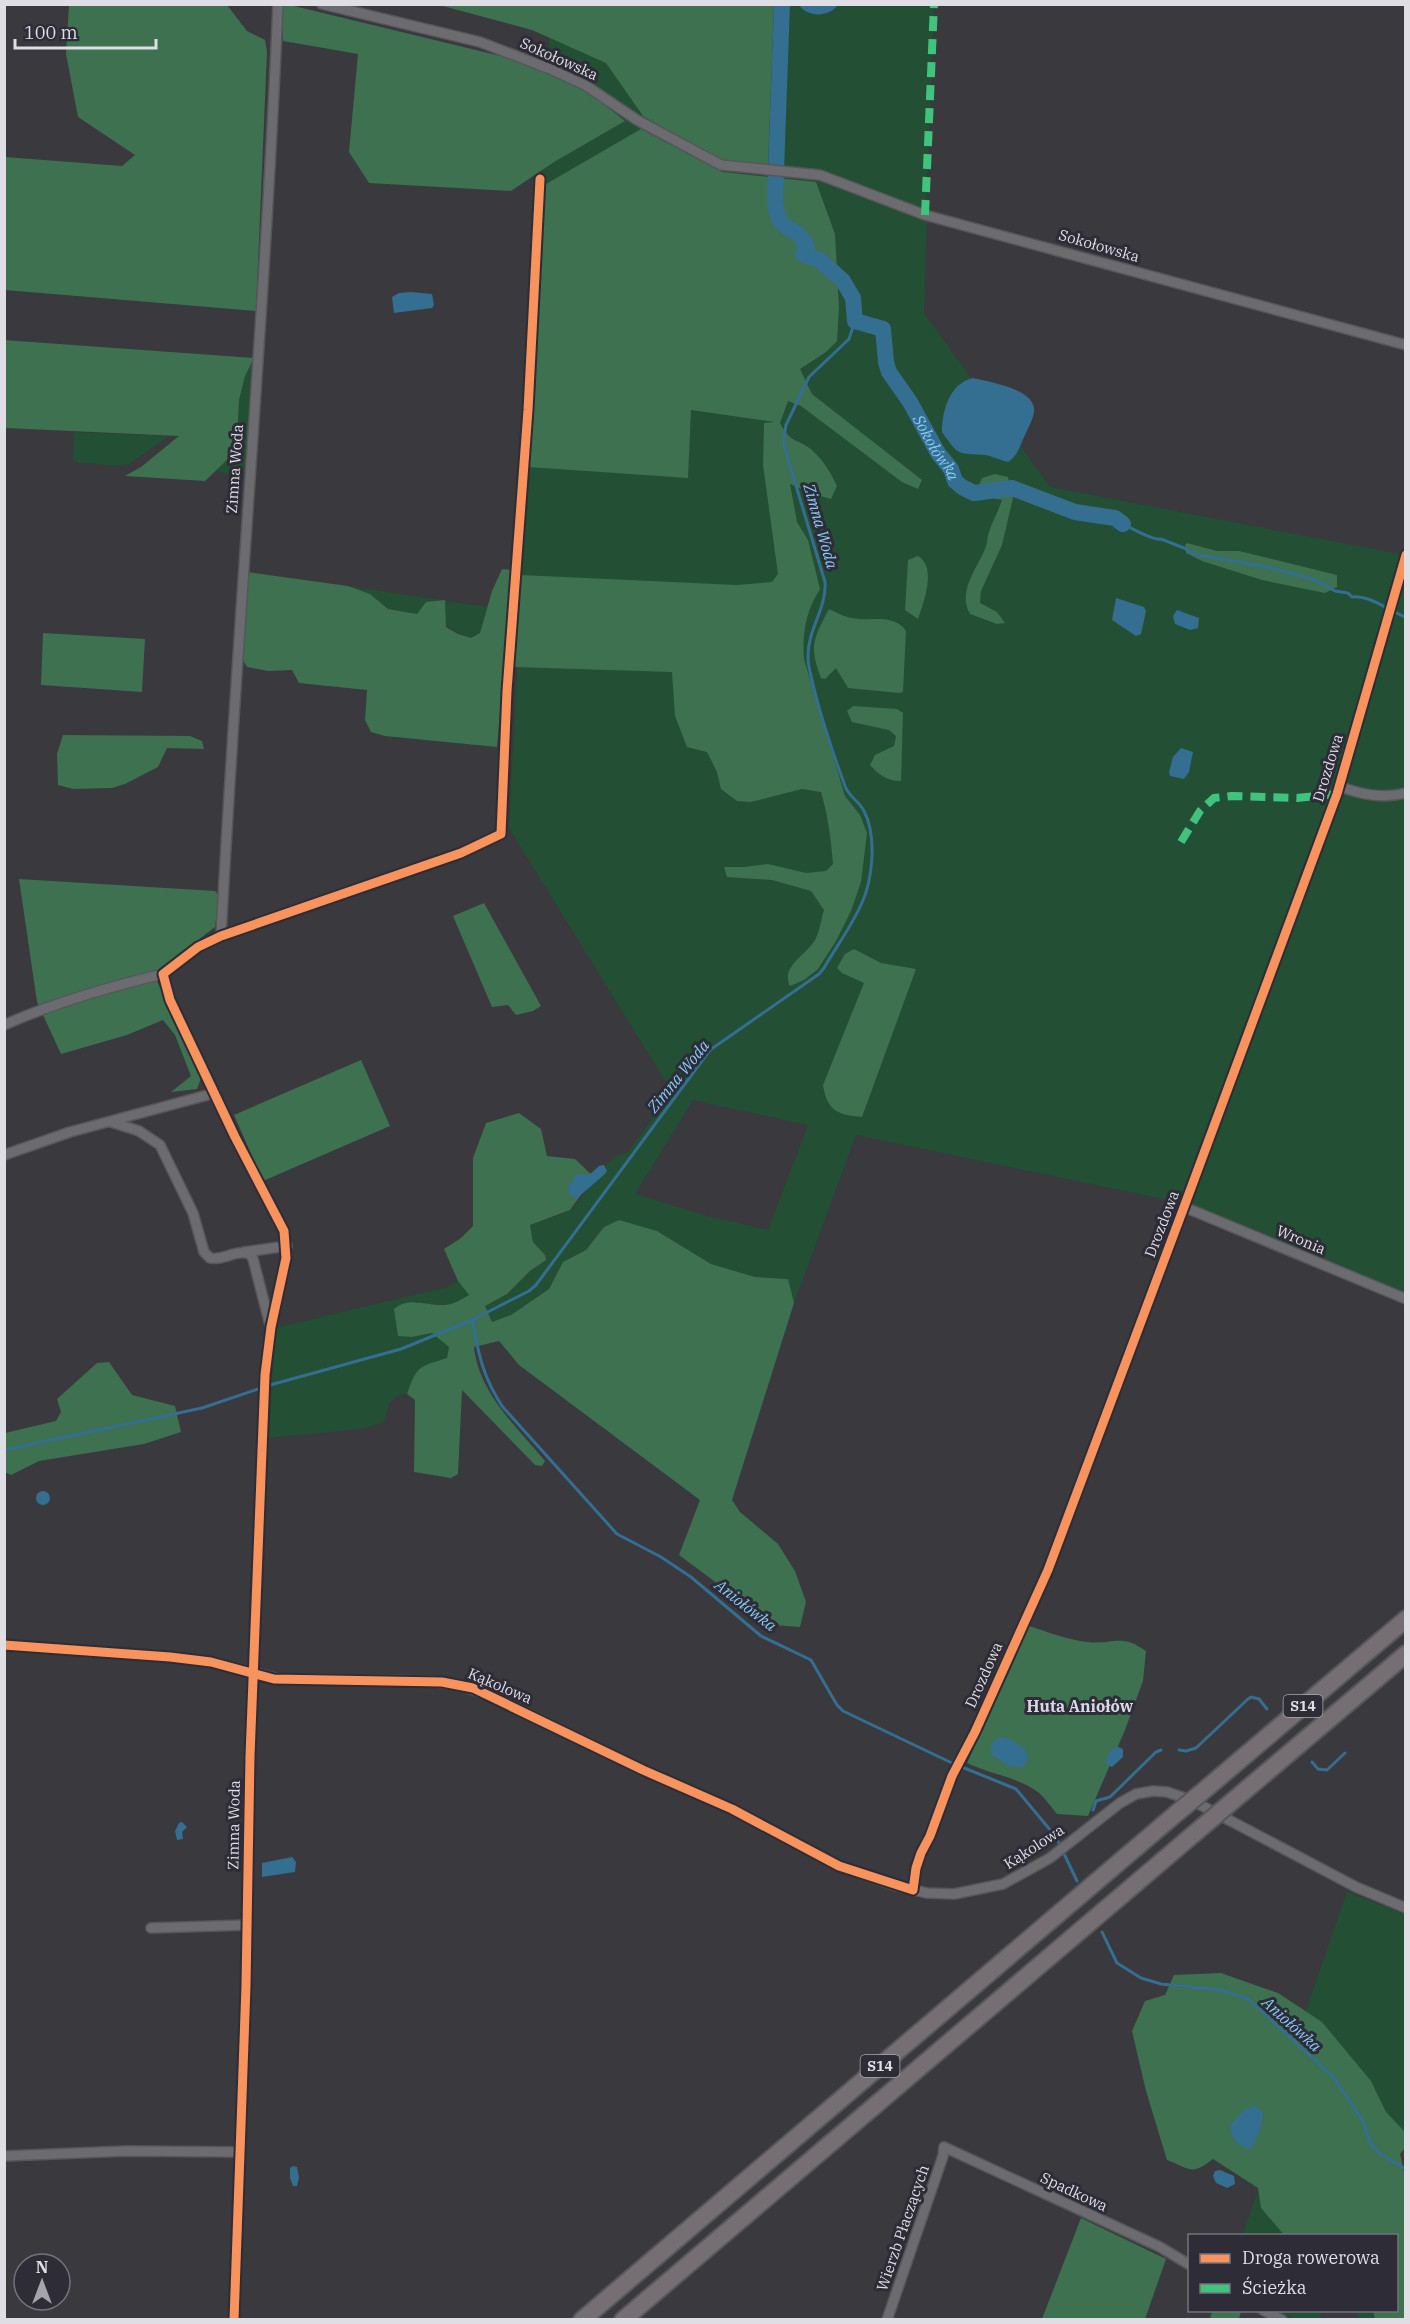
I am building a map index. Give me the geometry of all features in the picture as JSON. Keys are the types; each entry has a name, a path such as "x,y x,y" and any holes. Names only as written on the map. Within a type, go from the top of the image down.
{"highway":[{"name":"S14","path":"582,2319 1406,1619"},
{"name":"S14","path":"623,2319 1406,1654"}],"street":[{"name":"Zimna Woda","path":"221,936 233,717 272,169 278,4"},
{"name":"Sokołowska","path":"322,4 446,33 501,50 585,85 637,120 721,165 820,175 925,215 1406,345"},
{"path":"4,1025 32,1012 97,990 163,974 198,947 221,936 461,853 501,834 507,691 528,410 540,179"},
{"name":"Drozdowa","path":"913,1890 921,1853 958,1766 1048,1570 1184,1207 1339,786 1406,555"},
{"path":"1339,786 1357,793 1378,796 1406,793"},
{"path":"111,1122 139,1131 160,1145 193,1213 204,1252 210,1258 224,1258 236,1253 287,1246 278,1216 235,1137 170,1000 163,974"},
{"path":"4,1155 70,1132 215,1093"},
{"name":"Wronia","path":"1184,1207 1406,1299"},
{"name":"Zimna Woda","path":"234,2319 247,1925 250,1756 265,1375 270,1330 283,1276 287,1246"},
{"path":"244,1252 252,1259 270,1330"},
{"name":"Kąkolowa","path":"4,1645 180,1658 225,1665 279,1679 441,1682 472,1688 643,1770 732,1809 839,1866 913,1890 954,1894 1003,1884 1050,1858 1120,1803 1136,1794 1153,1791 1167,1792 1191,1800 1356,1887 1406,1908"},
{"path":"151,1928 247,1925"},
{"name":"Spadkowa","path":"944,2147 1160,2247 1188,2264"},
{"name":"Wierzb Płaczących","path":"887,2319 943,2156 944,2147"},
{"path":"4,2156 127,2151 240,2152"},
{"path":"1267,2312 1282,2319"}],"green space":[{"path":"69,5 227,5 247,31 265,40 267,52 256,311 5,290 5,157 122,166 135,155 78,117 66,54"},
{"path":"283,5 513,59 583,88 625,121 554,162 511,191 369,183 349,152 358,54 283,41"},
{"path":"439,5 774,5 768,165 722,162 643,116 606,63 532,30"},
{"path":"551,5 934,5 924,313 1050,487 1405,555 1405,1294 1192,1205 856,1135 794,1303 788,1279 755,1277 711,1264 657,1231 604,1227 586,1250 563,1262 549,1289 511,1315 492,1322 485,1306 507,1294 530,1271 546,1260 545,1255 533,1242 530,1225 560,1215 576,1204 610,1161 628,1152 672,1092 509,828","holes":["693,1100 808,1125 768,1230 704,1215 635,1194"]},
{"path":"641,129 722,172 816,182 835,234 839,307 837,341 826,352 800,369 812,394 922,480 918,489 902,482 801,406 788,401 780,423 784,430 816,454 837,486 831,499 790,484 797,522 808,540 820,589 811,606 806,623 804,659 845,796 860,815 867,833 861,882 851,911 836,941 818,969 804,980 790,986 789,972 796,960 816,938 824,910 811,891 772,880 727,877 724,867 768,864 806,873 826,871 833,864 826,810 821,792 802,789 751,802 737,801 721,789 717,772 707,752 687,747 675,716 672,672 514,667 521,575 737,585 772,582 778,574 763,465 764,423 775,422 691,410 688,478 528,467 546,184"},
{"path":"4,340 254,358 245,376 239,400 237,442 229,458 205,481 125,476 141,467 179,436 5,428"},
{"path":"254,358 245,470 240,476 216,471 229,458 238,430 239,400 245,376"},
{"path":"74,432 169,436 129,464 116,466 73,462"},
{"path":"995,474 1008,477 1013,498 1002,545 981,591 980,603 997,612 1005,623 997,624 970,614 966,597 970,580 986,547 989,531 1002,500 986,497 978,487 982,478"},
{"path":"1187,543 1217,551 1239,551 1337,575 1337,587 1325,593 1262,580 1202,561 1186,553"},
{"path":"918,556 924,561 928,576 926,594 918,619 905,610 908,560"},
{"path":"502,569 512,570 497,747 385,736 371,732 365,720 367,690 299,683 292,670 268,671 247,667 242,658 247,572 348,586 370,594 388,609 417,614 426,602 445,600 446,627 471,638 480,633 492,591"},
{"path":"348,586 487,607 480,633 471,638 451,628 426,602 417,614 388,609 370,594"},
{"path":"829,609 843,616 889,620 901,625 906,631 903,692 848,688 836,668 825,679 821,678 815,658 814,643"},
{"path":"43,633 145,639 142,692 41,685"},
{"path":"853,706 897,709 903,713 901,781 884,777 870,765 875,755 894,746 896,736 889,730 852,722 847,711"},
{"path":"63,735 190,736 202,741 204,749 167,748 158,767 125,784 112,788 73,789 58,785 57,754"},
{"path":"19,879 215,891 219,896 215,927 164,966 157,981 201,1078 197,1089 171,1092 191,1076 175,1035 163,1020 127,1035 61,1054 37,1002"},
{"path":"484,903 541,1006 533,1011 516,1015 508,1005 492,1007 453,916"},
{"path":"854,949 881,963 916,969 862,1117 846,1115 835,1110 827,1101 823,1085 864,983 842,973 837,968 845,954"},
{"path":"361,1060 390,1126 263,1181 234,1115"},
{"path":"519,1113 541,1129 547,1156 575,1159 594,1177 570,1210 530,1225 533,1242 545,1255 546,1260 530,1271 507,1294 485,1306 492,1322 511,1315 549,1289 563,1262 586,1250 604,1227 619,1220 657,1231 711,1264 755,1277 788,1279 794,1303 732,1500 740,1512 778,1544 795,1571 806,1602 800,1627 773,1625 679,1555 700,1500 519,1365 499,1341 474,1347 477,1364 500,1408 545,1461 542,1466 535,1465 462,1390 458,1474 451,1478 414,1472 415,1400 407,1394 420,1368 447,1358 449,1347 432,1333 412,1337 398,1336 394,1309 414,1302 436,1305 451,1304 469,1295 458,1281 444,1249 461,1238 473,1226 473,1158 486,1123"},
{"path":"458,1281 469,1295 452,1304 432,1305 416,1301 394,1309 396,1318 412,1337 432,1333 449,1347 447,1358 420,1368 407,1394 397,1396 389,1403 384,1422 362,1429 269,1438 275,1328 448,1287"},
{"path":"109,1362 132,1395 175,1406 181,1432 144,1444 39,1461 11,1475 5,1472 5,1433 56,1421 61,1412 57,1399 97,1363"},
{"path":"1029,1626 1081,1641 1130,1642 1146,1651 1143,1681 1125,1730 1088,1816 1057,1814 1041,1794 1030,1787 967,1763"},
{"path":"1347,1892 1405,1914 1405,2132 1386,2112 1371,2081 1305,2013"},
{"path":"1221,1973 1278,1993 1322,2022 1371,2081 1386,2112 1405,2132 1405,2148 1400,2154 1406,2181 1405,2319 1375,2319 1373,2312 1398,2312 1398,2234 1283,2234 1261,2208 1258,2188 1213,2159 1195,2169 1186,2168 1167,2160 1146,2091 1132,2031 1145,2001 1165,1995 1174,1975"},
{"path":"1259,2188 1261,2208 1283,2234 1243,2234"},
{"path":"1081,2218 1166,2259 1145,2319 1042,2319"},
{"path":"1212,2312 1241,2312 1239,2319 1210,2319"},
{"path":"1277,2312 1322,2312 1317,2320 1295,2319"},
{"path":"1356,2312 1373,2312 1375,2319 1360,2319"}],"water":[{"path":"799,5 838,5 824,14 813,14"},
{"path":"399,293 432,294 434,305 432,308 394,313 392,297"},
{"path":"973,378 1018,391 1031,401 1034,408 1031,422 1016,453 1008,462 988,456 959,452 942,432 946,407 953,391 958,385"},
{"path":"1116,598 1144,607 1146,611 1141,634 1136,636 1112,620"},
{"path":"1177,610 1199,618 1198,628 1190,630 1175,624 1173,616"},
{"path":"1181,748 1193,752 1189,772 1184,779 1170,776 1169,772 1173,757"},
{"path":"604,1165 607,1171 605,1174 576,1199 568,1192 569,1185 577,1174 589,1175 599,1166"},
{"path":"40,1491 46,1491 50,1498 46,1505 40,1505 36,1501 36,1495"},
{"path":"1002,1737 1012,1740 1026,1750 1028,1759 1023,1767 1008,1766 992,1755 992,1743"},
{"path":"1116,1746 1123,1749 1123,1757 1112,1767 1107,1765 1107,1759"},
{"path":"182,1822 187,1827 182,1832 183,1839 177,1840 175,1831"},
{"path":"292,1857 296,1862 295,1872 262,1877 262,1863"},
{"path":"1256,2106 1263,2112 1263,2116 1251,2149 1235,2141 1231,2134 1231,2124 1244,2110"},
{"path":"297,2167 299,2178 297,2186 293,2186 290,2178 290,2168"},
{"path":"1220,2170 1234,2176 1235,2184 1227,2188 1216,2183 1213,2176 1215,2171"}],"waterway":[{"name":"Sokołówka","path":"782,4 775,199 779,219 802,239 807,247 803,254 821,261 843,281 853,298 855,321 883,329 889,372 910,402 938,453 951,469 955,481 974,493 1012,488 1075,512 1115,518 1123,524"},
{"name":"Zimna Woda","path":"4,1450 202,1408 270,1385 401,1349 472,1320 529,1291 536,1285 710,1050 819,974 824,968 853,921 865,895 871,871 872,845 864,811 847,790 840,772 820,711 809,667 809,644 825,593 825,582 785,449 784,438 786,425 809,377 849,339 855,321"},
{"name":"Sokołówka","path":"1123,524 1194,554 1267,567 1315,580 1335,591 1348,593 1352,597 1365,598 1406,617"},
{"name":"Aniołówka","path":"472,1320 479,1354 495,1395 502,1406 617,1534 661,1557 691,1577 761,1636 811,1660 837,1705 843,1711 952,1763 1016,1789 1056,1837 1077,1881"},
{"path":"1179,1750 1186,1751 1196,1748 1251,1697 1259,1699 1267,1709"},
{"path":"1093,1810 1096,1801 1110,1797 1156,1752 1161,1750"},
{"path":"1312,1762 1318,1769 1327,1770 1345,1753"},
{"name":"Aniołówka","path":"1102,1932 1117,1963 1141,1978 1161,1984 1221,1990 1248,1999 1333,2077 1363,2121 1370,2143 1379,2153 1406,2169"}],"marked path":[{"path":"925,215 934,4"},
{"path":"1181,842 1200,811 1214,798 1232,796 1297,798 1337,794"}],"cycle path":[{"path":"234,2320 246,1986 250,1756 265,1375 271,1327 286,1258 284,1231 235,1137 170,1000 163,974 198,947 221,936 461,853 501,834 507,691 528,410 540,179"},
{"path":"4,1645 211,1662 274,1679 442,1682 473,1688 643,1770 732,1809 839,1866 913,1890 921,1853 930,1836 952,1776 975,1732 1048,1570 1337,794 1406,555"}],"district":[{"name":"Huta Aniołów","path":"1080,1706"}]}
